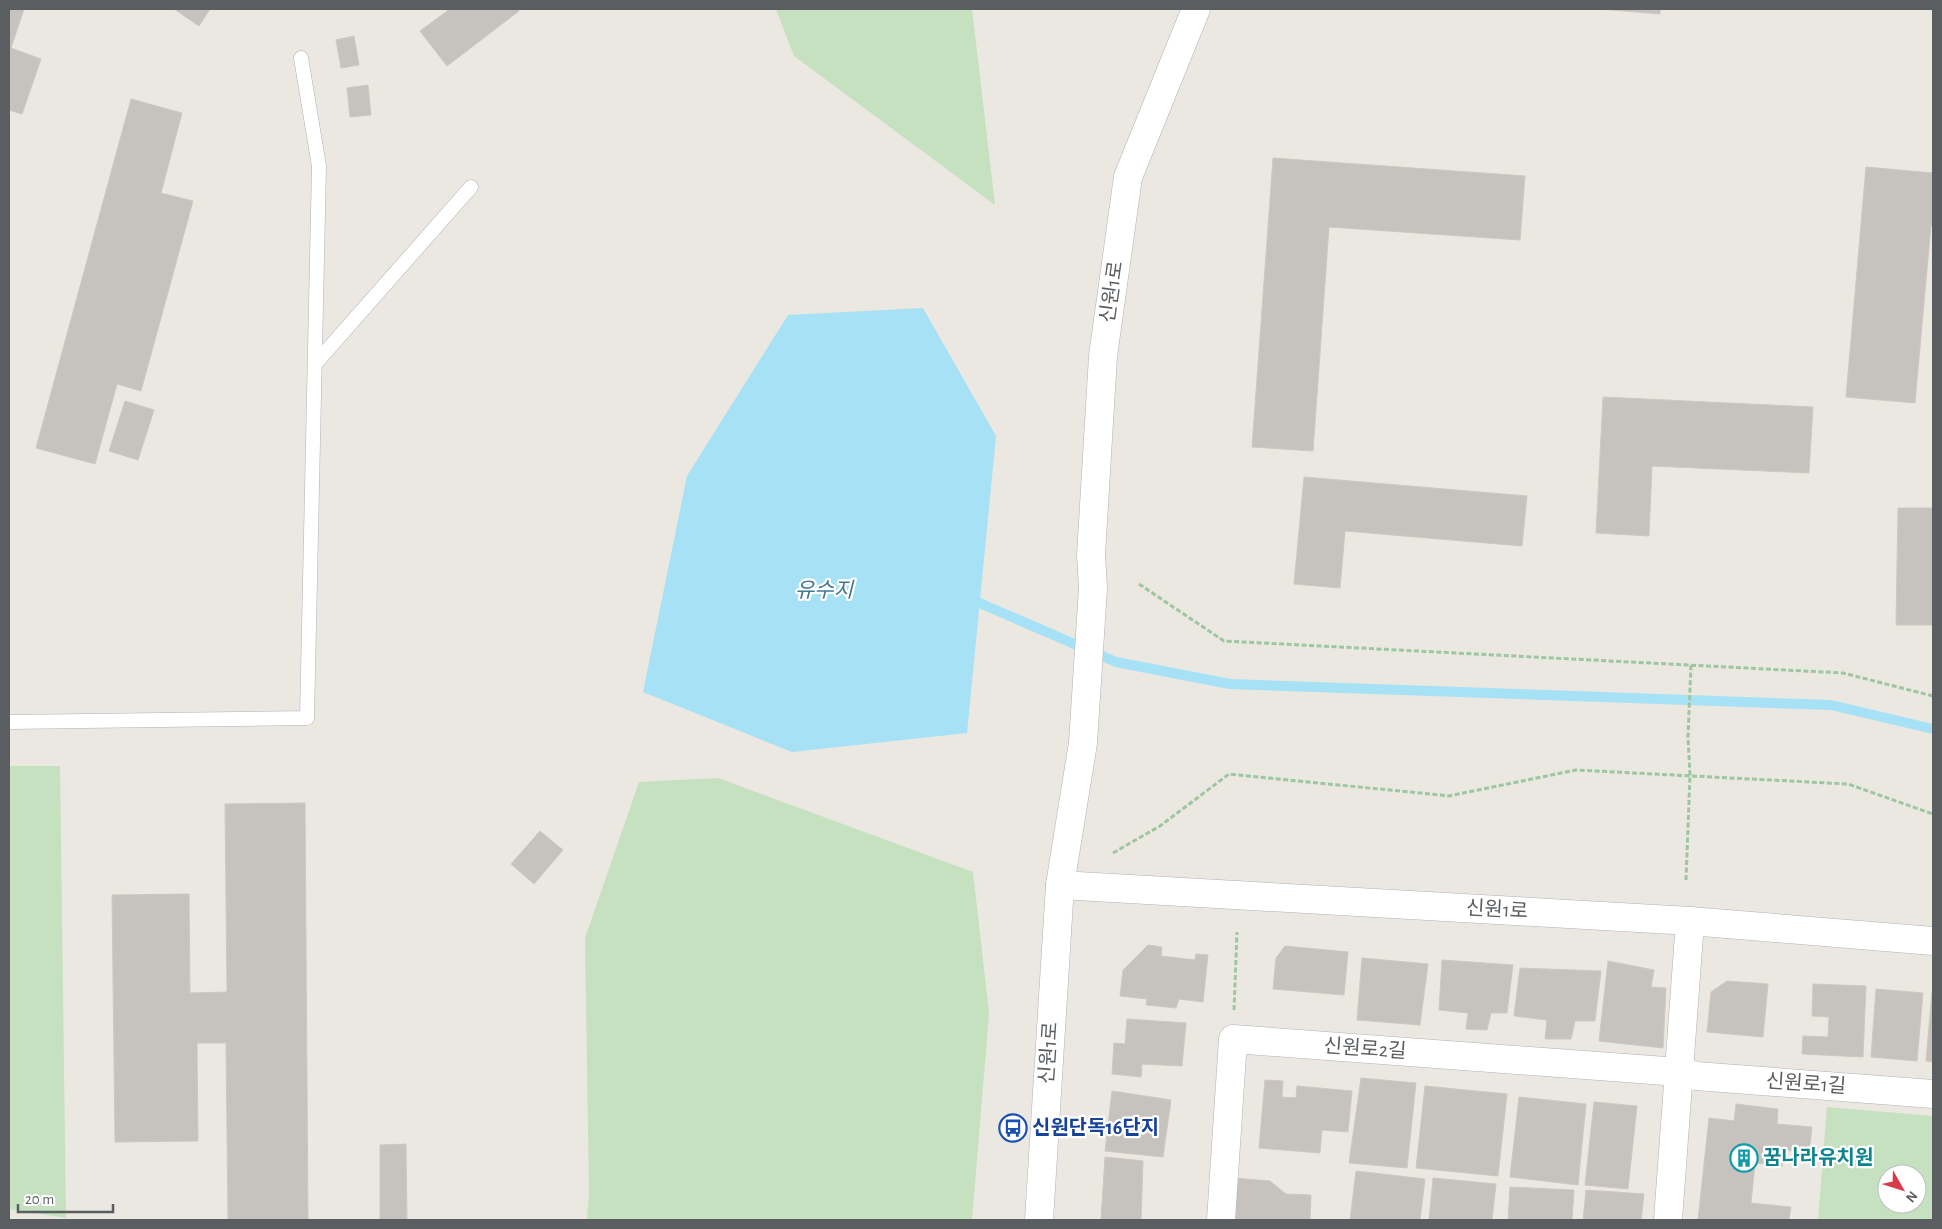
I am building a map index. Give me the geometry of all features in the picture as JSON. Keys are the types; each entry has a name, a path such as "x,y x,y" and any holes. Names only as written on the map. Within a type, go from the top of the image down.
{"street":[{"name":"신원1로","path":"1039,1220 1060,885 1083,743 1093,588 1091,555 1103,356 1128,177 1196,9"},
{"name":"신원1로","path":"1060,885 1690,921 1933,940"},
{"path":"1668,1220 1690,921"},
{"path":"1221,1220 1233,1039"},
{"name":"신원로2길","path":"1233,1039 1679,1072"},
{"name":"신원로1길","path":"1679,1072 1696,1076 1933,1094"}],"lane":[{"path":"9,722 308,718 319,166 301,58"},
{"path":"315,364 471,187"}],"path":[{"path":"1139,584 1224,641 1843,673 1933,696"},
{"path":"1686,880 1690,775 1688,737 1691,665"},
{"path":"1113,853 1160,826 1229,774 1449,796 1576,770 1690,775 1848,784 1933,814"},
{"path":"1233,1039 1236,932"}],"green space":[{"path":"776,9 972,9 995,205 794,56"},
{"path":"9,766 60,766 66,1218 9,1209"},
{"path":"718,778 973,872 989,1013 972,1220 587,1220 589,1193 585,938 639,782"},
{"path":"1827,1107 1933,1116 1933,1220 1818,1220"}],"water":[{"name":"유수지","path":"923,308 996,436 967,733 792,752 643,692 687,476 788,315"}],"building":[{"path":"9,9 24,9 11,48 41,59 22,114 9,110"},
{"path":"174,9 210,9 199,26"},
{"path":"450,9 517,9 519,11 447,66 420,31"},
{"path":"1600,9 1660,9 1660,14"},
{"path":"354,36 359,65 341,68 336,40"},
{"path":"368,85 371,115 350,117 347,88"},
{"path":"131,99 182,113 161,193 193,201 141,391 117,384 95,464 36,448"},
{"path":"1273,158 1525,176 1520,240 1329,227 1313,451 1252,447"},
{"path":"1866,167 1933,173 1933,226 1931,225 1915,403 1846,397"},
{"path":"1603,397 1813,407 1809,473 1652,466 1649,536 1596,533"},
{"path":"125,401 154,410 138,460 109,451"},
{"path":"1304,477 1527,496 1522,546 1345,531 1340,588 1294,584"},
{"path":"1898,508 1933,508 1933,625 1896,625"},
{"path":"305,803 308,1220 228,1220 226,1043 197,1043 198,1141 115,1142 112,895 189,894 190,993 227,992 225,804"},
{"path":"540,831 563,850 534,884 511,864"},
{"path":"1148,945 1162,947 1161,956 1195,960 1196,954 1208,955 1203,1002 1179,999 1176,1008 1146,1005 1147,999 1120,996 1123,970"},
{"path":"1285,946 1348,952 1344,995 1273,989 1276,958"},
{"path":"1362,958 1428,964 1420,1025 1357,1020"},
{"path":"1442,960 1513,965 1507,1013 1491,1013 1487,1030 1466,1029 1468,1013 1439,1010"},
{"path":"1608,961 1654,970 1651,987 1666,988 1663,1048 1599,1041"},
{"path":"1520,968 1601,971 1595,1021 1575,1021 1571,1039 1545,1039 1547,1020 1514,1016"},
{"path":"1727,981 1768,984 1763,1037 1707,1032 1711,992"},
{"path":"1813,984 1866,986 1863,1057 1802,1054 1803,1036 1828,1037 1829,1017 1812,1016"},
{"path":"1876,989 1923,993 1917,1061 1871,1057"},
{"path":"1933,992 1933,1062 1926,1061"},
{"path":"1127,1019 1186,1023 1182,1066 1142,1064 1141,1077 1112,1074 1114,1043 1125,1044"},
{"path":"1361,1078 1416,1083 1407,1168 1349,1163"},
{"path":"1265,1080 1283,1081 1282,1097 1296,1098 1297,1086 1352,1091 1348,1132 1322,1130 1320,1153 1259,1148"},
{"path":"1425,1086 1507,1094 1498,1176 1416,1168"},
{"path":"1112,1091 1171,1100 1163,1157 1105,1151"},
{"path":"1519,1097 1586,1104 1578,1185 1510,1177"},
{"path":"1594,1102 1637,1106 1628,1189 1585,1185"},
{"name":"꿈나라유치원","path":"1736,1104 1778,1109 1777,1124 1812,1127 1809,1153 1784,1150 1782,1166 1755,1163 1751,1203 1791,1207 1789,1220 1698,1220 1709,1118 1734,1121"},
{"path":"406,1144 407,1220 380,1220 380,1145"},
{"path":"1105,1157 1143,1161 1141,1220 1101,1220"},
{"path":"1356,1171 1425,1179 1420,1220 1350,1220"},
{"path":"1233,1178 1270,1181 1286,1194 1311,1195 1310,1220 1229,1220"},
{"path":"1433,1178 1496,1184 1492,1220 1429,1220"},
{"path":"1510,1187 1574,1190 1572,1220 1508,1220"},
{"path":"1586,1190 1644,1194 1641,1220 1583,1220"}],"waterway":[{"path":"968,598 1116,662 1230,684 1831,705 1933,729"}],"place":[{"name":"신원단독16단지","path":"1013,1128"},
{"name":"꿈나라유치원","path":"1744,1158"}]}
